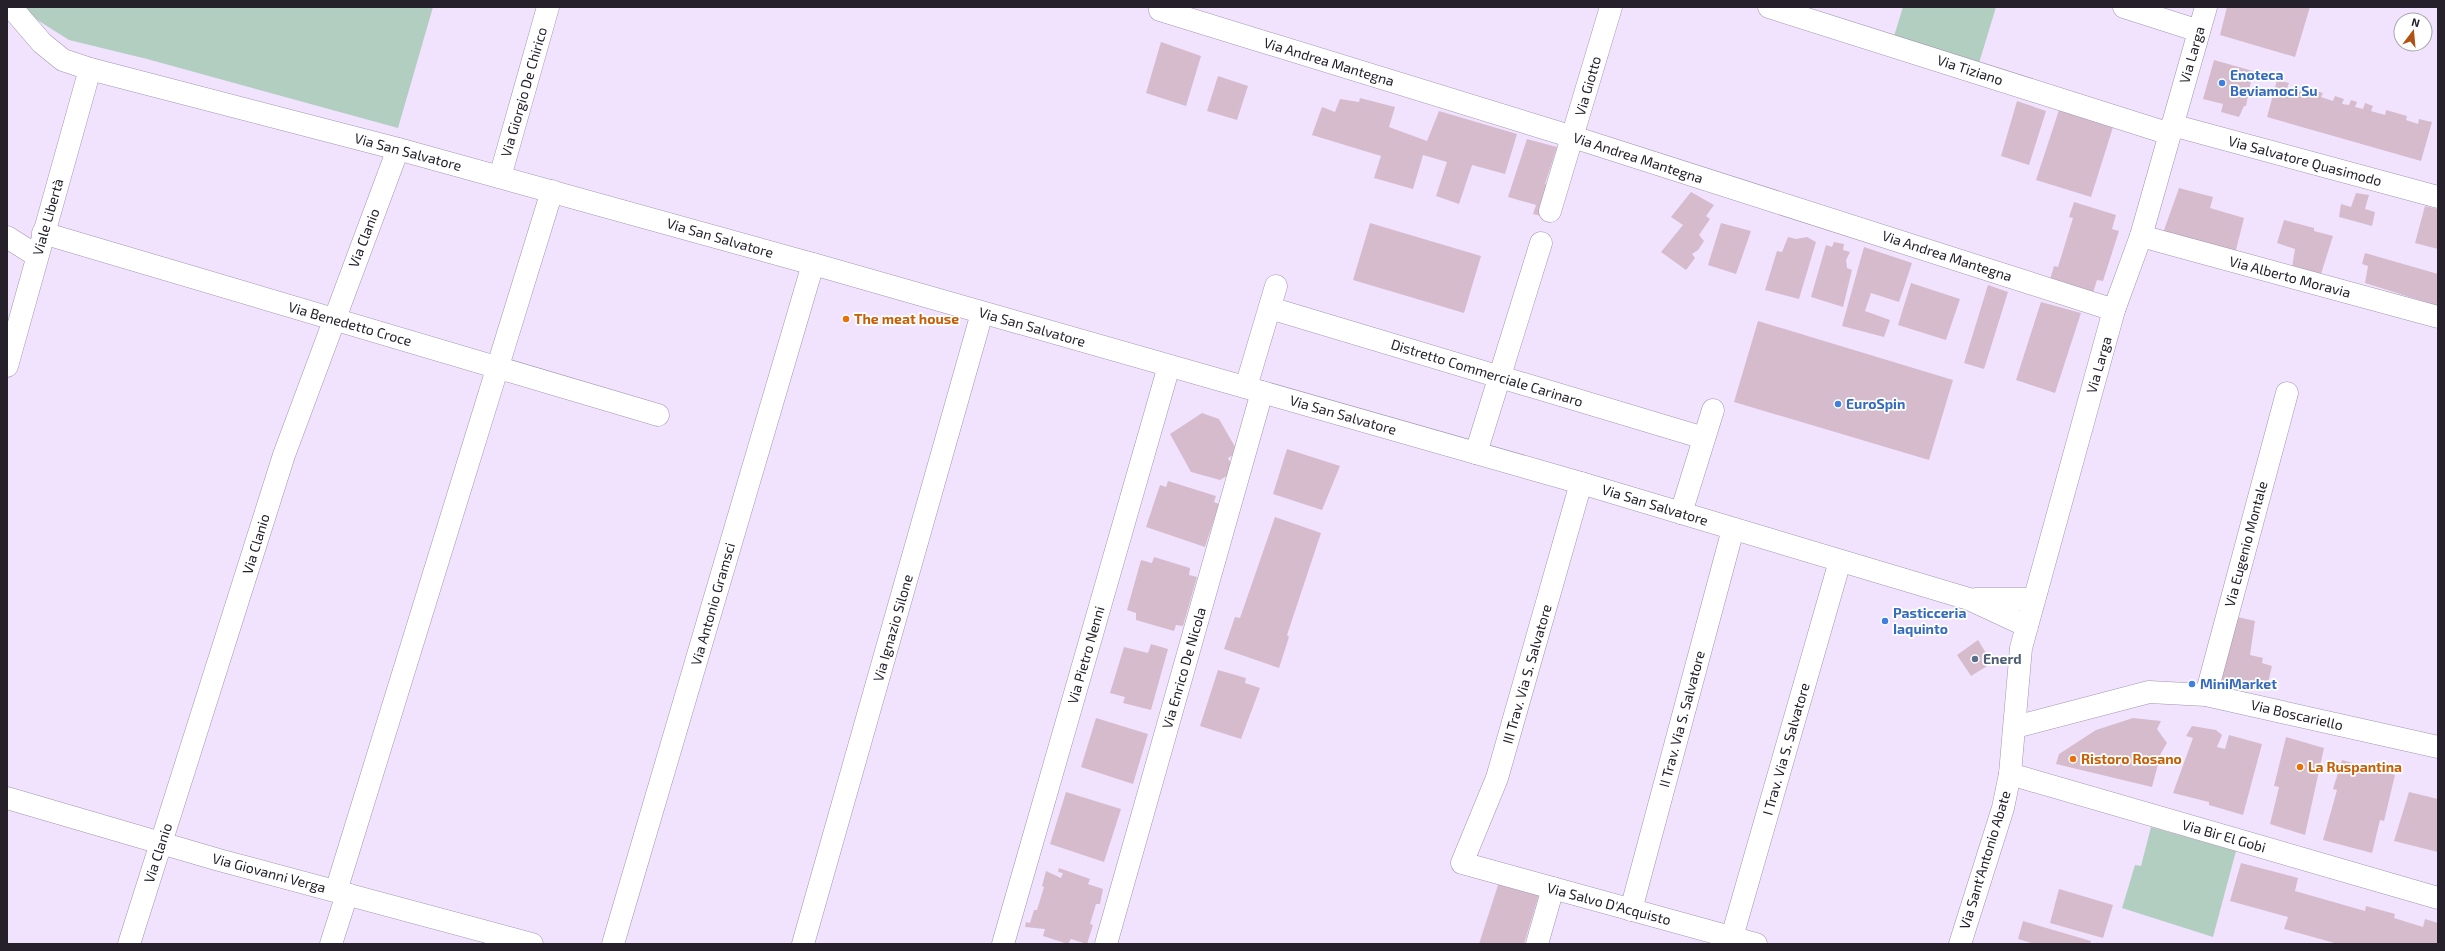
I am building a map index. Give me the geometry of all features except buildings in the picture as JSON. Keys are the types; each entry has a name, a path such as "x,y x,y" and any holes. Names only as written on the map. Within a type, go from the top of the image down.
{"street":[{"name":"Via San Salvatore","path":"10,7 42,43 63,60 90,69 398,149 552,191 1581,482 1969,599 2027,626"},
{"name":"Via Giorgio De Chirico","path":"500,178 548,7"},
{"name":"Via Giotto","path":"1550,211 1611,7"},
{"name":"Via Tiziano","path":"1769,7 2171,130"},
{"path":"2124,7 2199,31"},
{"name":"Via Larga","path":"2015,727 2021,648 2114,310 2141,236 2206,7"},
{"name":"Via Andrea Mantegna","path":"1160,10 1573,137 2114,310"},
{"name":"Viale Libertà","path":"7,366 90,69"},
{"name":"Via Salvatore Quasimodo","path":"2171,130 2438,197"},
{"name":"Via Clanio","path":"129,944 284,454 333,319 398,149"},
{"path":"330,944 342,893 497,368 552,191"},
{"name":"Via Benedetto Croce","path":"43,234 658,415"},
{"name":"Via Alberto Moravia","path":"2141,236 2438,317"},
{"path":"7,237 37,256"},
{"path":"1476,453 1498,376 1540,243"},
{"name":"Via Antonio Gramsci","path":"613,944 813,264"},
{"name":"Via Enrico De Nicola","path":"1106,944 1254,390 1270,308 1276,286"},
{"name":"Distretto Commerciale Carinaro","path":"1270,308 1704,438"},
{"name":"Via Ignazio Silone","path":"803,944 982,313"},
{"name":"Via Pietro Nenni","path":"1003,944 1169,366"},
{"name":"Via Eugenio Montale","path":"2206,694 2287,393"},
{"path":"1681,513 1713,410"},
{"name":"III Trav. Via S. Salvatore","path":"1462,863 1497,778 1581,482"},
{"name":"II Trav. Via S. Salvatore","path":"1631,910 1733,529"},
{"name":"I Trav. Via S. Salvatore","path":"1732,937 1840,561"},
{"name":"Via San Salvatore","path":"1969,599 2034,599"},
{"name":"Via Boscariello","path":"2015,727 2149,692 2206,694 2438,747"},
{"name":"Via Sant'Antonio Abate","path":"1960,944 2003,808 2010,774 2015,727"},
{"name":"Via Bir El Gobi","path":"2010,774 2438,898"},
{"name":"Via Giovanni Verga","path":"7,798 161,843 532,944"},
{"name":"Via Salvo D'Acquisto","path":"1462,863 1756,944"},
{"path":"1537,944 1552,888"}],"green space":[{"path":"22,7 433,7 398,128 147,59 69,40 39,21"},
{"path":"1903,7 1996,7 1979,63 1894,36"},
{"path":"2151,827 2236,851 2213,937 2122,908 2135,865 2141,866"}],"place":[{"name":"Enoteca Beviamoci Su","path":"2222,83"},
{"name":"The meat house","path":"846,319"},
{"name":"EuroSpin","path":"1838,404"},
{"name":"Pasticceria Iaquinto","path":"1885,621"},
{"name":"Enerd","path":"1975,659"},
{"name":"MiniMarket","path":"2192,684"},
{"name":"Ristoro Rosano","path":"2073,759"},
{"name":"La Ruspantina","path":"2300,767"}]}
